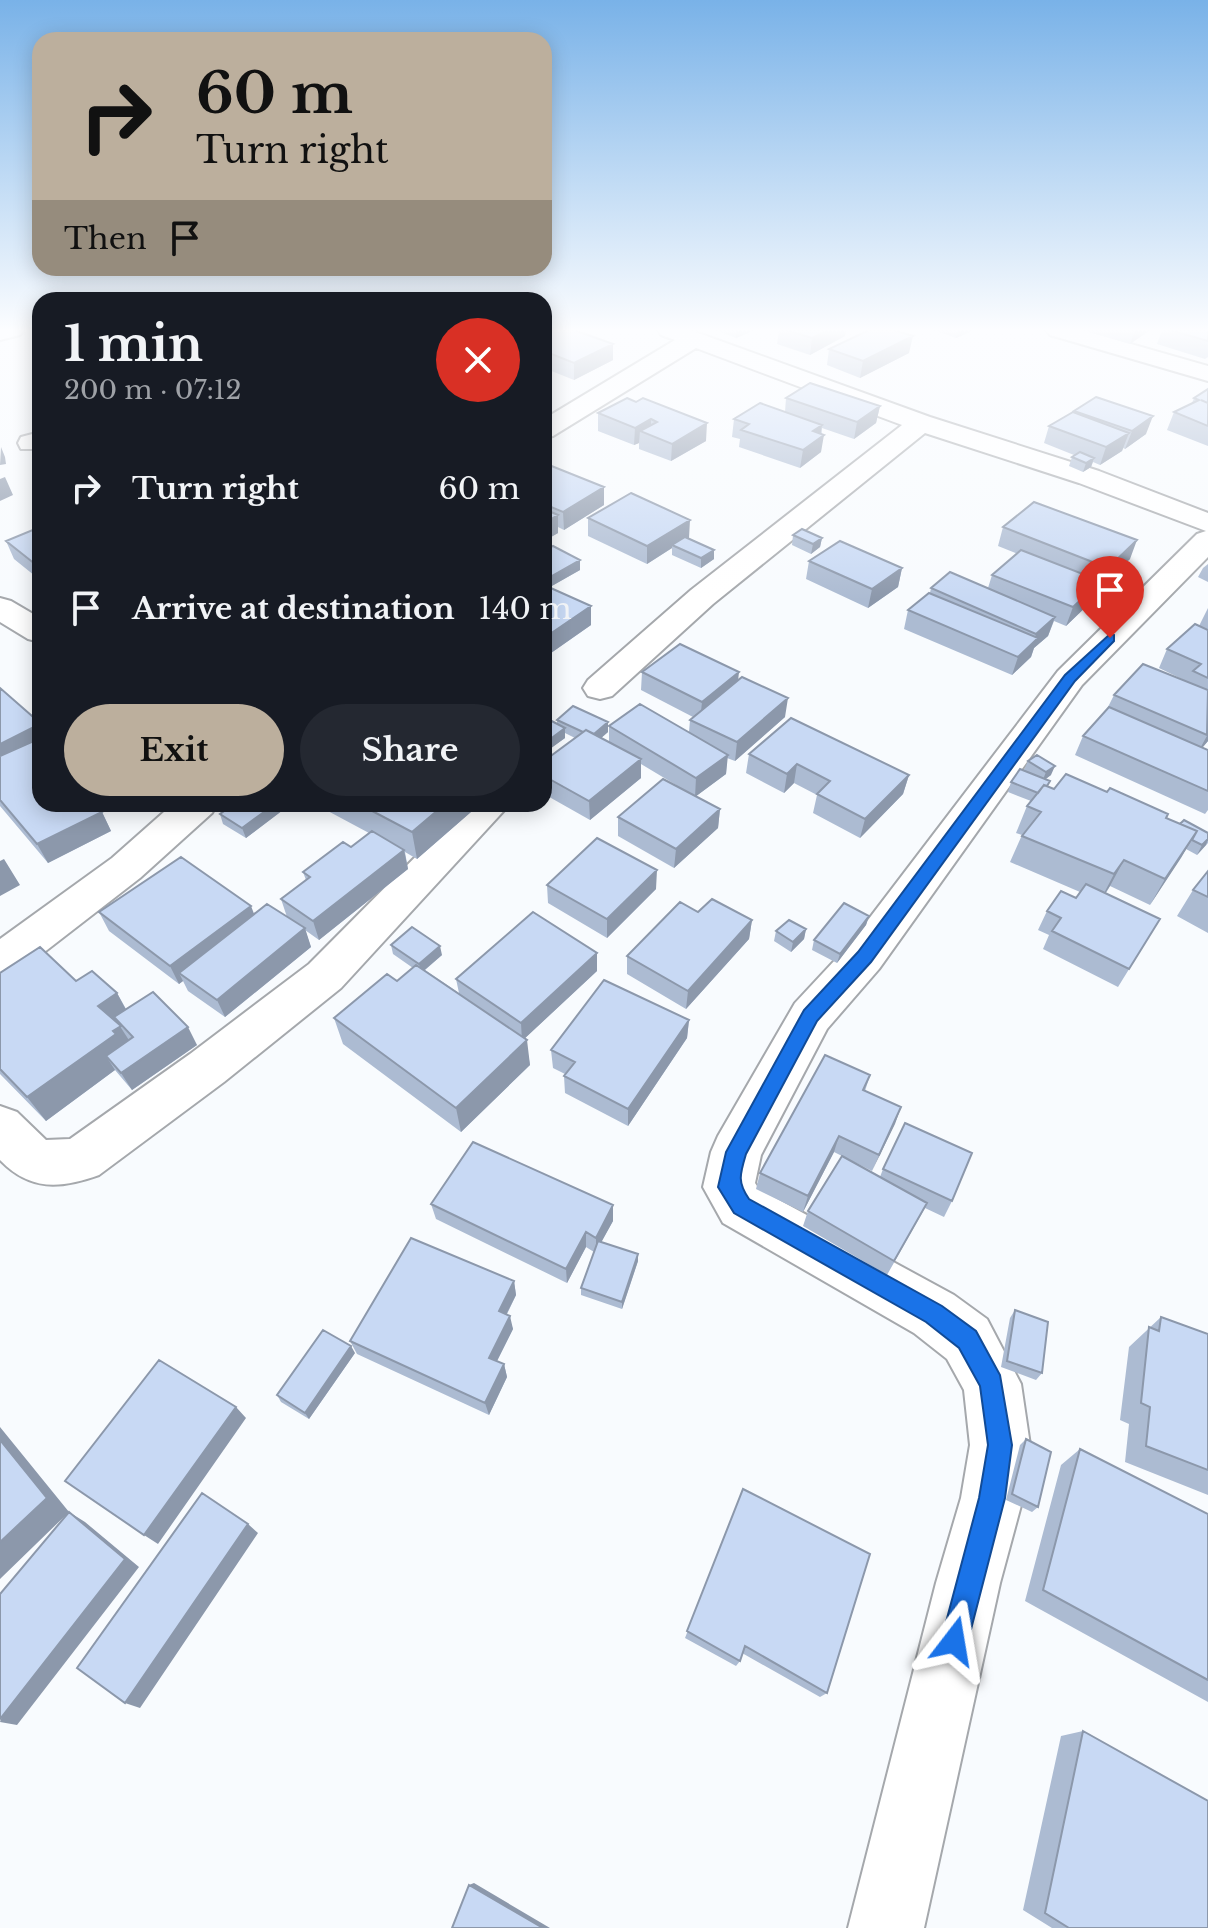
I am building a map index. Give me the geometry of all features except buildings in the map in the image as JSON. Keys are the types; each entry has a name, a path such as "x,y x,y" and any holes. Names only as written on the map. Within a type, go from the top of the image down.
{"street":[{"path":"913,420 1089,477 1208,523"},
{"path":"600,688 702,597 921,423"},
{"path":"886,1928 968,1583 992,1498 1000,1445 992,1384 967,1339 934,1314 741,1206 729,1187 729,1177 736,1152 811,1016 864,957 1070,678 1208,540"},
{"path":"0,962 126,868 189,812"},
{"path":"0,1127 32,1159 54,1164 81,1159 207,1068 325,976 483,812"}],"route":[{"path":"954,1641 992,1498 1000,1445 992,1384 967,1339 934,1314 741,1206 729,1187 729,1177 736,1152 811,1016 864,957 1070,678 1110,638"}]}
